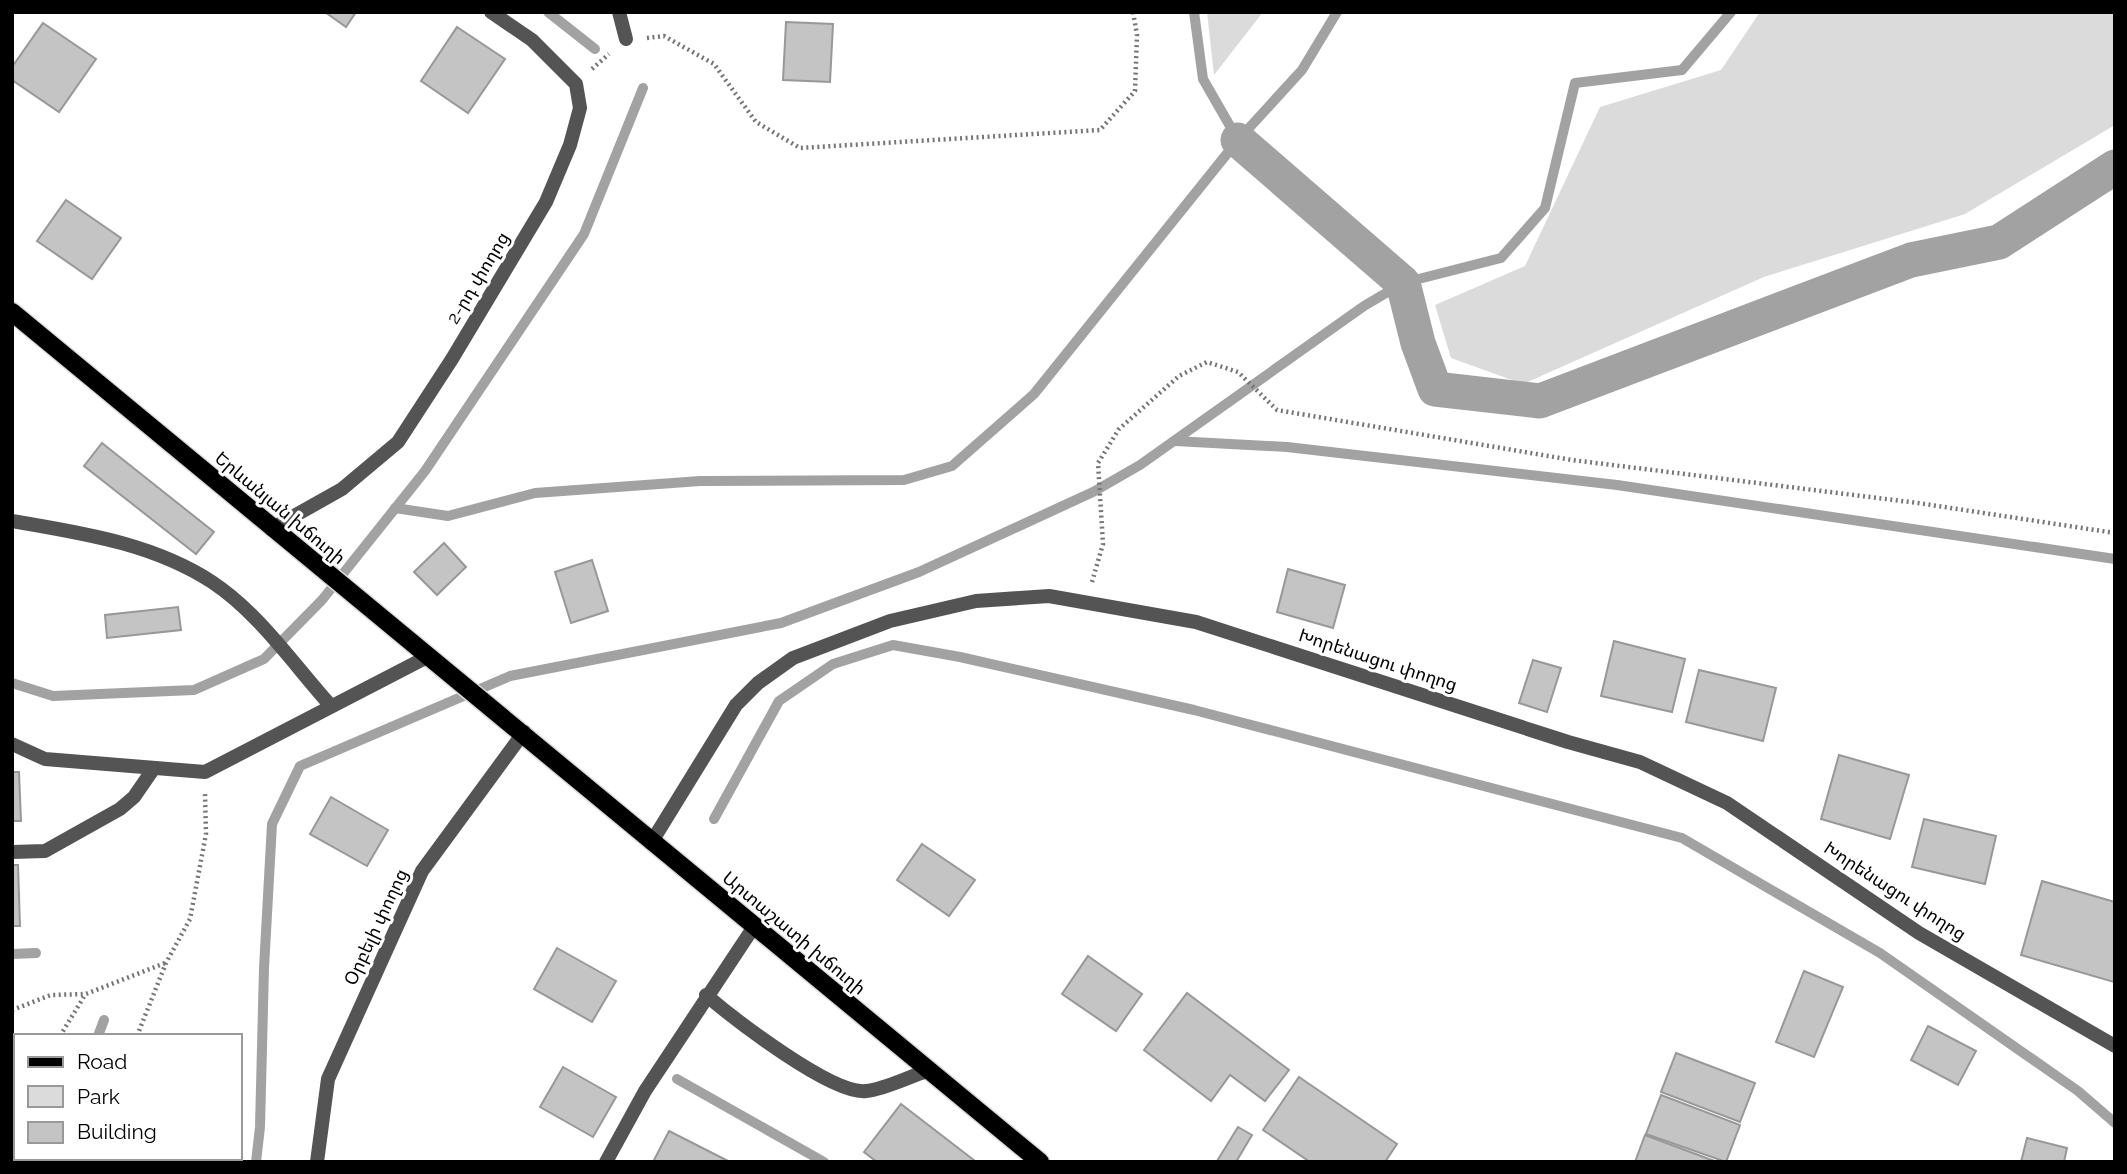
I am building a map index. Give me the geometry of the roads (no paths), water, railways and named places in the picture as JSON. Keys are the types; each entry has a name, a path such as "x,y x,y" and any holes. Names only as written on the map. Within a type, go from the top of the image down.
{"main road":[{"name":"Երևանյան խճուղի","path":"12,312 271,529 524,732"},
{"name":"Արտաշատի խճուղի","path":"524,732 651,843 755,925 927,1071 1040,1162"}],"street":[{"name":"2-րդ փողոց","path":"271,529 342,489 398,442 452,359 546,202 570,145 580,108 576,84 533,40 491,12"},
{"path":"619,12 626,39"},
{"path":"12,521 94,536 165,556 213,583 254,619 331,706"},
{"name":"Խորենացու փողոց","path":"651,843 736,705 758,683 793,658 890,621 976,601 1049,596 1196,622 1567,742 1640,762 1727,803 1919,933 2115,1046"},
{"path":"12,744 45,760 205,772 429,656"},
{"name":"Օրբելի փողոց","path":"317,1162 328,1079 422,870 524,732"},
{"path":"12,852 45,851 120,809 134,797 154,768"},
{"path":"606,1162 645,1091 706,995 755,925"},
{"path":"706,995 748,1030 832,1082 864,1092 927,1071"}],"waterway":[{"path":"548,12 595,49"},
{"path":"1194,12 1203,79 1238,140"},
{"path":"395,508 448,516 535,493 700,481 904,480 952,466 1034,394 1238,140 1302,70 1337,12"},
{"path":"256,1162 260,1127 264,968 272,824 300,766 510,676 781,623 919,572 1093,492 1140,465 1364,306 1403,283 1501,258 1545,208 1575,83 1682,70 1731,12"},
{"path":"12,683 53,696 194,690 264,659 322,600 425,471 584,234 643,88"},
{"path":"1238,140 1403,283 1418,343 1435,389 1540,401 1911,260 1999,242 2115,167"},
{"path":"1175,441 1287,447 1617,485 2115,559"},
{"path":"714,819 779,701 833,664 893,645 960,657 1194,710 1682,838 1880,953 2078,1091 2115,1123"},
{"path":"12,954 36,953"},
{"path":"99,1034 104,1020"},
{"path":"677,1079 824,1162"}]}
